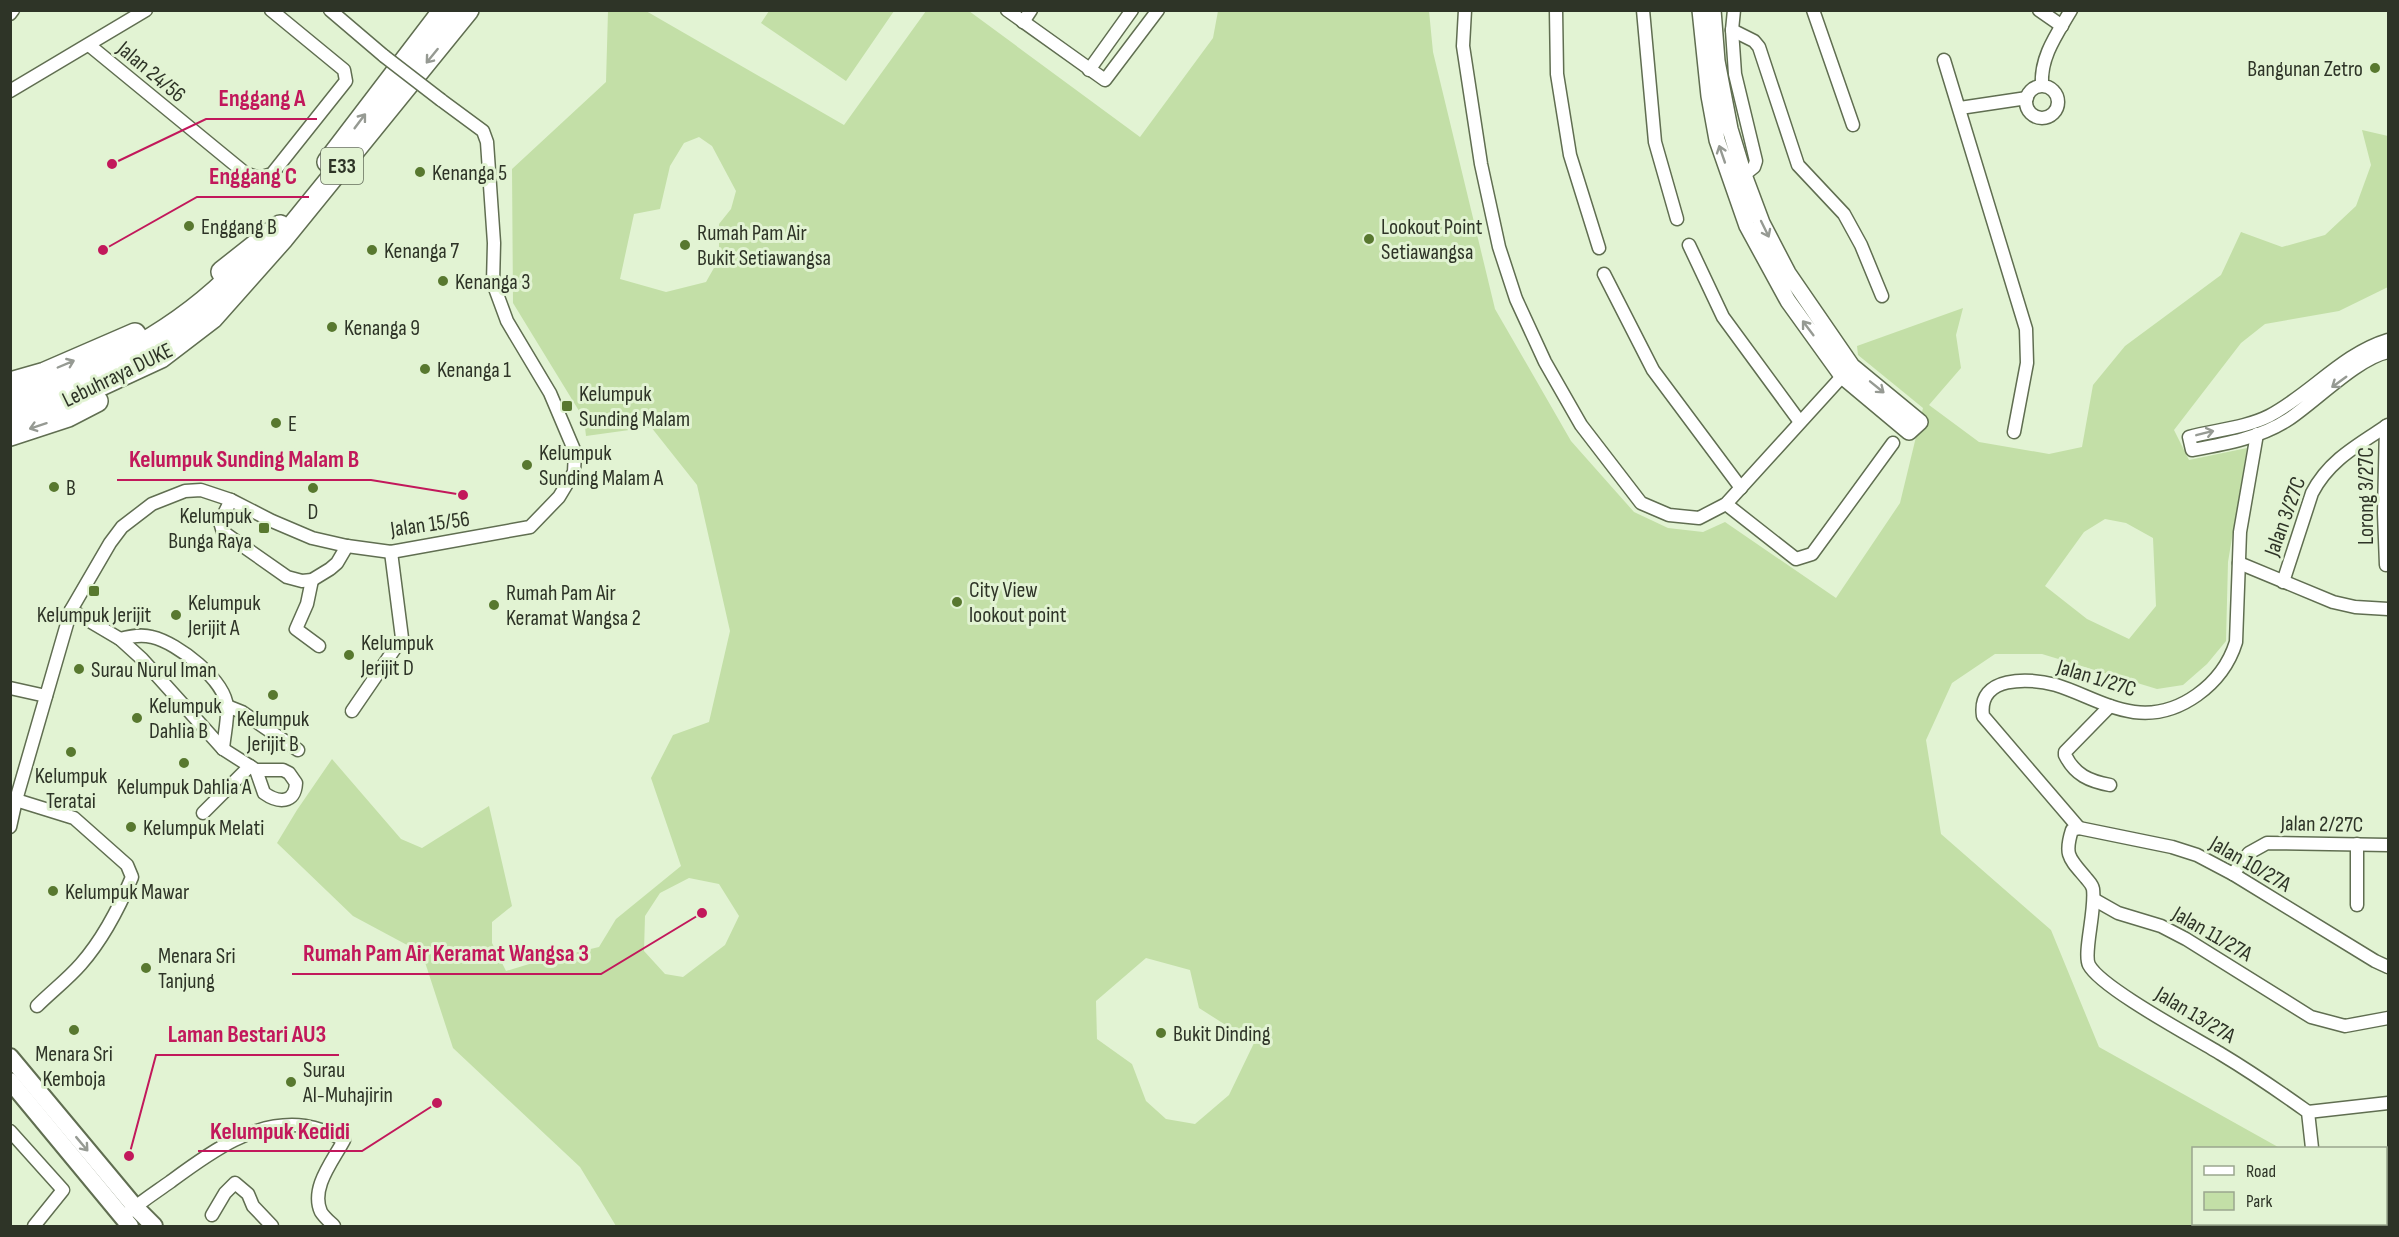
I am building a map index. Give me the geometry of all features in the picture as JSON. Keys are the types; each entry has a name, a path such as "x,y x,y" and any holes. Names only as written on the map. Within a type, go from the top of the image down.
{"highway":[{"name":"Lebuhraya DUKE","path":"10,399 54,386 97,369 135,350 176,324 226,282 279,226 444,10"},
{"name":"Lebuhraya DUKE","path":"10,417 79,395 161,357 212,318 363,142 468,10"},
{"path":"10,383 45,373 129,338 170,313 279,226"},
{"path":"10,435 68,416 135,382 161,357"}],"main road":[{"path":"13,1070 35,1109 125,1222"},
{"path":"13,1070 154,1227"},
{"path":"10,1100 35,1109"}],"street":[{"path":"10,91 146,10"},
{"name":"Jalan 24/56","path":"89,45 245,173 259,178 272,174 346,81 344,70 272,10"},
{"name":"Jalan 15/56","path":"10,827 71,609 122,527 152,504 185,491 201,490 231,500 312,538 391,552 530,527 560,497 574,472 575,452 550,393 507,321 493,283 494,243 487,142 483,131 384,56 330,10"},
{"path":"1007,10 1103,80 1107,80 1158,10"},
{"path":"1023,22 1031,10"},
{"path":"1089,70 1132,10"},
{"path":"1465,10 1465,57 1481,164 1497,236 1516,298 1545,362 1581,425 1641,503 1669,515 1699,518 1726,504 1847,371"},
{"path":"1556,10 1557,74 1570,155 1599,248"},
{"path":"1643,10 1655,142 1677,219"},
{"path":"1700,10 1709,96 1717,140 1747,226 1788,302 1847,371 1909,432 1920,422 1847,371 1788,273 1762,224 1730,129 1717,60 1713,10"},
{"path":"1734,10 1732,30 1735,74 1756,161 1754,167 1744,175"},
{"path":"1813,10 1853,125"},
{"path":"2039,10 2062,26"},
{"path":"2042,85 2041,72 2046,56 2071,10"},
{"path":"1732,30 1754,41 1759,47 1793,155 1805,175 1844,214 1861,245 1882,296"},
{"path":"1944,60 2026,329 2027,363 2014,432"},
{"path":"2042,85 2051,88 2058,96 2058,105 2049,117 2035,116 2027,107 2027,98 2031,90 2042,85"},
{"path":"1959,108 2027,98"},
{"path":"1689,245 1723,317 1800,422"},
{"path":"1604,274 1653,370 1741,488"},
{"path":"2388,340 2354,355 2266,417 2189,437 2192,450 2229,443 2257,434 2287,420 2370,358 2388,352"},
{"name":"Lorong 3/27C","path":"2386,565 2384,513 2387,426"},
{"name":"Jalan 3/27C","path":"2283,582 2312,493 2319,479 2336,460 2387,426"},
{"name":"Jalan 1/27C","path":"2079,828 1983,716 1984,699 1989,691 1998,685 2026,681 2059,686 2132,712 2159,711 2190,700 2214,681 2232,654 2236,642 2243,510 2257,434"},
{"path":"1726,504 1796,559 1812,554 1893,443"},
{"path":"231,500 220,522 224,532 287,577 302,581 312,580 337,563 347,546"},
{"path":"352,711 402,638 391,552"},
{"path":"2239,563 2333,602 2355,607 2388,609"},
{"path":"312,580 307,604 296,629 319,646"},
{"path":"71,609 120,639 142,659 223,749 253,768 203,813"},
{"path":"120,639 136,635 154,637 172,647 213,677 227,706 223,749"},
{"path":"10,687 46,696"},
{"path":"227,706 242,712 298,750"},
{"path":"2110,706 2065,752 2078,773 2086,779 2110,785"},
{"path":"16,800 74,818 127,865 132,877 104,934 80,965 37,1006"},
{"path":"2079,828 2072,830 2067,846 2068,854 2092,885 2095,900"},
{"name":"Jalan 10/27A","path":"2079,828 2186,851 2233,874 2375,962 2388,967"},
{"name":"Jalan 2/27C","path":"2233,874 2249,853 2267,843 2388,845"},
{"path":"2357,905 2358,844"},
{"name":"Jalan 11/27A","path":"2095,900 2118,913 2161,926 2186,939 2311,1017 2345,1026 2388,1018"},
{"name":"Jalan 13/27A","path":"2095,900 2088,947 2088,964 2095,973 2126,997 2223,1055 2308,1112"},
{"path":"2312,1147 2308,1112 2388,1103"},
{"path":"125,1222 135,1207 211,1152 238,1138 272,1128 302,1125 323,1130 344,1140 319,1186 317,1197 321,1213 334,1227"},
{"path":"10,1131 63,1190 34,1227"},
{"path":"212,1215 225,1193 235,1184 248,1194 253,1206 272,1227"}],"green space":[{"path":"608,11 646,11 844,125 926,11 969,11 1140,137 1213,38 1218,11 1429,11 1433,52 1495,309 1571,441 1634,512 1668,528 1703,532 1725,522 1836,598 1900,503 1923,408 1858,355 1857,346 1963,308 1956,335 1961,368 1929,405 1979,442 2049,454 2082,447 2093,385 2125,346 2221,275 2241,232 2282,247 2325,235 2356,206 2371,165 2362,130 2388,136 2388,287 2339,311 2265,324 2241,343 2174,430 2189,460 2247,448 2228,562 2226,641 2207,664 2183,685 2157,689 2042,654 1995,654 1952,683 1926,740 1941,834 2051,930 2099,1047 2278,1147 2192,1147 2192,1225 2306,1226 616,1226 580,1167 453,1048 422,953 353,916 277,843 332,759 401,839 422,848 489,806 512,906 492,922 492,943 506,971 599,947 616,919 681,866 651,778 673,735 709,722 730,631 697,485 651,427 586,436 584,419 513,303 512,169 606,82","holes":["699,137 712,146 736,191 731,209 719,224 719,259 706,282 666,292 620,279 634,214 660,209 670,166 684,143","2105,519 2126,523 2153,538 2156,606 2129,639 2087,619 2045,586 2084,532","689,878 719,884 739,916 725,945 683,977 665,974 644,951 645,916 660,893","1146,958 1190,970 1199,1008 1254,1043 1229,1095 1195,1124 1166,1119 1146,1101 1132,1064 1097,1039 1096,1001"]},
{"path":"769,11 894,11 846,81 761,23"}],"place":[{"name":"Bangunan Zetro","path":"2375,68"},
{"name":"Enggang A","path":"112,164"},
{"name":"Kenanga 5","path":"420,172"},
{"name":"Enggang B","path":"189,226"},
{"name":"Lookout Point Setiawangsa","path":"1369,239"},
{"name":"Rumah Pam Air Bukit Setiawangsa","path":"685,245"},
{"name":"Enggang C","path":"103,250"},
{"name":"Kenanga 7","path":"372,250"},
{"name":"Kenanga 3","path":"443,281"},
{"name":"Kenanga 9","path":"332,327"},
{"name":"Kenanga 1","path":"425,369"},
{"name":"Kelumpuk Sunding Malam","path":"567,406"},
{"name":"E","path":"276,423"},
{"name":"Kelumpuk Sunding Malam A","path":"527,465"},
{"name":"B","path":"54,487"},
{"name":"D","path":"313,488"},
{"name":"Kelumpuk Sunding Malam B","path":"463,495"},
{"name":"Kelumpuk Bunga Raya","path":"264,528"},
{"name":"Kelumpuk Jerijit","path":"94,591"},
{"name":"City View lookout point","path":"957,602"},
{"name":"Rumah Pam Air Keramat Wangsa 2","path":"494,605"},
{"name":"Kelumpuk Jerijit A","path":"176,615"},
{"name":"Kelumpuk Jerijit D","path":"349,655"},
{"name":"Surau Nurul Iman","path":"79,669"},
{"name":"Kelumpuk Jerijit B","path":"273,695"},
{"name":"Kelumpuk Dahlia B","path":"137,718"},
{"name":"Kelumpuk Teratai","path":"71,752"},
{"name":"Kelumpuk Dahlia A","path":"184,763"},
{"name":"Kelumpuk Melati","path":"131,827"},
{"name":"Kelumpuk Mawar","path":"53,891"},
{"name":"Rumah Pam Air Keramat Wangsa 3","path":"702,913"},
{"name":"Menara Sri Tanjung","path":"146,968"},
{"name":"Menara Sri Kemboja","path":"74,1030"},
{"name":"Bukit Dinding","path":"1161,1033"},
{"name":"Surau Al-Muhajirin","path":"291,1082"},
{"name":"Kelumpuk Kedidi","path":"437,1103"},
{"name":"Laman Bestari AU3","path":"129,1156"}]}
